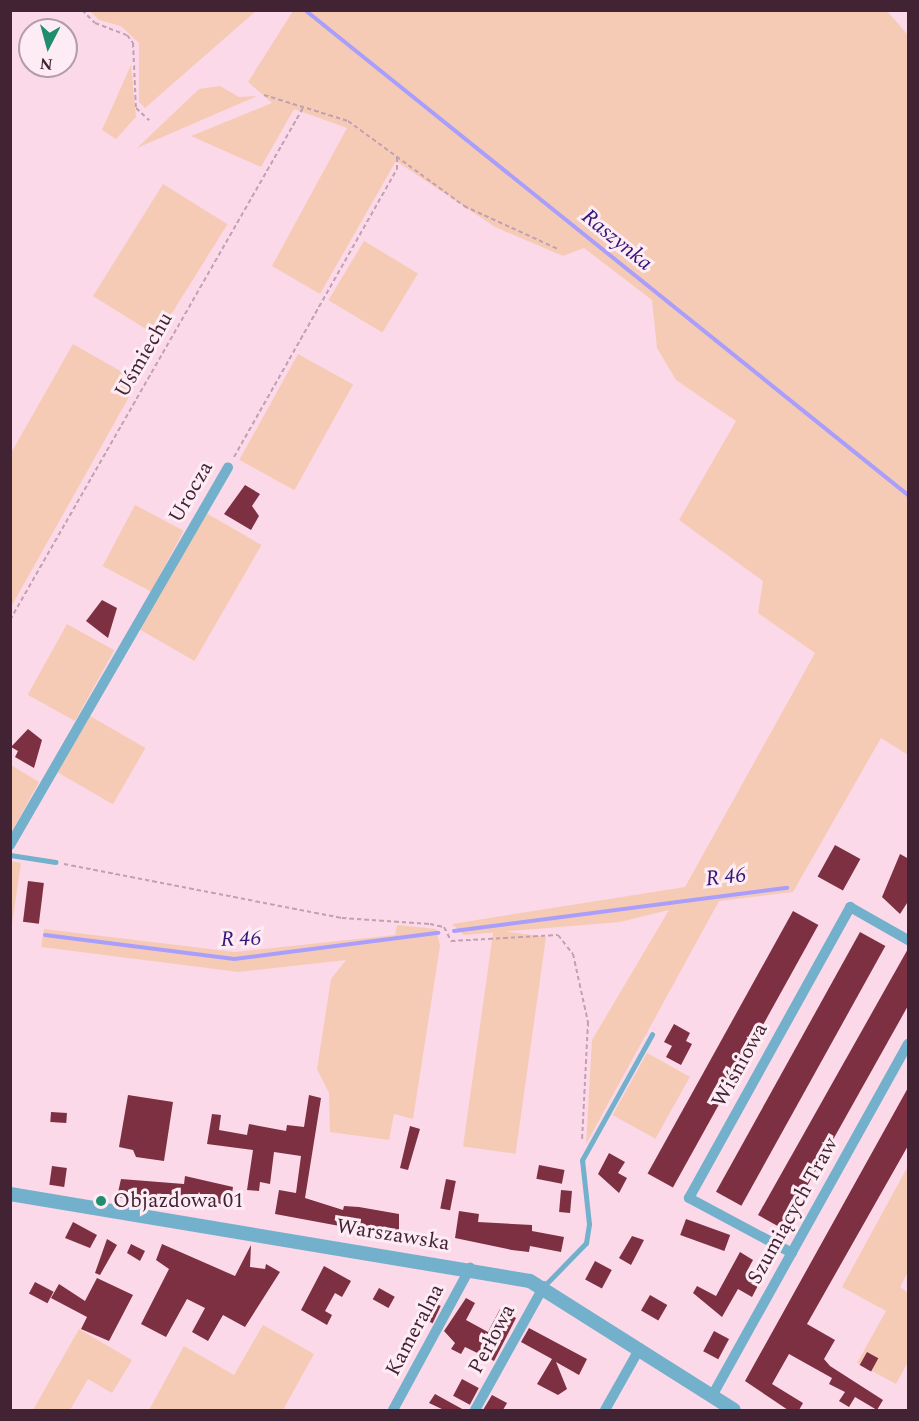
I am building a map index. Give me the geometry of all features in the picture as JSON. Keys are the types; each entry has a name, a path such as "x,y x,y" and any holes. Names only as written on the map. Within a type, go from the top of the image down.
{"street":[{"name":"Urocza","path":"10,845 228,467"},
{"name":"Wiśniowa","path":"792,1253 689,1198 850,907 909,940"},
{"name":"Szumiących Traw","path":"712,1396 909,1044"},
{"name":"Warszawska","path":"10,1194 470,1268 544,1286 734,1410"},
{"name":"Kameralna","path":"393,1410 470,1268"},
{"name":"Perłowa","path":"475,1410 544,1286"},
{"path":"605,1410 640,1348"}],"lane":[{"path":"10,855 55,862"},
{"path":"544,1286 586,1243 589,1224 582,1160 652,1034"}],"path":[{"path":"82,10 95,22 127,34 133,43 136,108 149,120"},
{"path":"264,95 348,122 464,206 558,249"},
{"name":"Uśmiechu","path":"10,620 304,106"},
{"name":"Urocza","path":"228,467 397,169 397,156"},
{"path":"55,862 342,918 430,924 444,927 451,941 534,932 558,935 573,954 588,1022 582,1160"}],"shaded area":[{"path":"90,11 256,11 145,108 139,102 139,43 121,26 99,20"},
{"path":"293,11 887,11 908,35 908,755 881,738 793,892 719,901 586,1144 592,1040 669,910 620,922 464,935 452,924 685,887 815,653 758,613 763,581 679,520 736,421 676,380 657,348 652,300 584,248 563,256 495,227 396,161 320,294 272,266 347,128 294,109 261,167 191,136 272,103 248,82"},
{"path":"131,65 136,117 116,139 102,130"},
{"path":"220,86 239,97 257,96 137,148 199,89"},
{"path":"163,184 227,224 158,336 93,296"},
{"path":"364,241 418,273 382,333 328,300"},
{"path":"73,344 138,381 11,607 11,453"},
{"path":"298,354 353,385 294,490 239,460"},
{"path":"135,505 184,531 151,592 103,566"},
{"path":"206,513 261,545 194,661 139,629"},
{"path":"67,624 114,650 75,721 28,695"},
{"path":"90,716 145,748 113,804 58,772"},
{"path":"11,765 39,782 11,833"},
{"path":"10,861 21,863 11,931"},
{"path":"397,925 436,929 440,946 413,1119 394,1114 389,1140 330,1132 329,1093 317,1069 331,979 346,960 239,972 41,947 44,929 235,952 395,935"},
{"path":"494,930 546,937 516,1154 463,1146"},
{"path":"647,1053 690,1077 655,1139 613,1115"},
{"path":"908,1166 908,1272 900,1287 908,1293 908,1362 896,1384 857,1363 886,1311 842,1287"},
{"path":"263,1325 314,1354 283,1410 149,1410 184,1346 234,1375"},
{"path":"79,1329 132,1360 112,1393 88,1379 70,1410 33,1410"}],"building":[{"path":"245,485 260,494 252,506 259,516 251,530 224,514"},
{"path":"102,600 117,608 108,638 86,621"},
{"path":"28,729 42,740 34,768 15,757 18,751 11,747"},
{"path":"835,845 860,859 843,891 818,876"},
{"path":"900,854 909,859 909,900 900,914 882,897"},
{"path":"28,881 44,883 39,924 23,922"},
{"path":"793,911 818,925 673,1187 648,1173"},
{"path":"860,932 885,946 741,1206 716,1192"},
{"path":"909,947 909,1004 783,1229 758,1215"},
{"path":"674,1024 690,1033 686,1041 692,1044 681,1065 666,1057 672,1046 664,1042"},
{"path":"909,1086 909,1144 807,1324 835,1340 824,1359 830,1366 883,1400 877,1410 855,1397 849,1407 839,1401 845,1392 829,1384 832,1378 789,1354 772,1384 803,1403 799,1410 788,1410 745,1381"},
{"path":"128,1095 173,1102 164,1161 136,1157 133,1150 119,1147"},
{"path":"309,1095 321,1098 305,1198 343,1210 344,1206 359,1207 399,1214 399,1237 275,1214 279,1190 296,1193 301,1156 274,1152 270,1184 260,1182 259,1191 247,1190 253,1150 207,1144 212,1114 221,1115 219,1130 247,1135 249,1124 286,1131 287,1125 304,1127"},
{"path":"51,1112 67,1113 66,1123 50,1122"},
{"path":"410,1126 420,1129 408,1170 400,1168"},
{"path":"609,1153 625,1162 618,1173 627,1178 619,1193 598,1174"},
{"path":"539,1165 565,1170 562,1184 536,1179"},
{"path":"52,1166 67,1168 64,1187 49,1185"},
{"path":"185,1176 233,1187 230,1206 173,1195 155,1202 117,1197 121,1179 184,1184"},
{"path":"446,1179 456,1181 450,1210 440,1208"},
{"path":"561,1190 572,1191 570,1213 559,1212"},
{"path":"459,1211 479,1214 478,1222 532,1225 532,1231 564,1237 561,1252 530,1246 529,1252 512,1250 455,1238"},
{"path":"686,1219 730,1235 724,1251 680,1235"},
{"path":"73,1222 97,1235 90,1248 65,1238"},
{"path":"632,1236 644,1240 631,1265 619,1258"},
{"path":"107,1239 117,1245 100,1275 95,1273"},
{"path":"131,1244 145,1251 140,1261 127,1253"},
{"path":"162,1244 235,1276 251,1245 250,1267 265,1269 266,1264 280,1272 245,1327 223,1315 208,1341 192,1332 205,1308 187,1299 166,1337 141,1324 169,1269 156,1260"},
{"path":"740,1252 753,1260 747,1271 762,1278 752,1297 738,1289 722,1317 693,1293 697,1286 716,1296"},
{"path":"595,1261 612,1270 602,1288 585,1280"},
{"path":"324,1266 351,1281 342,1297 335,1293 325,1311 332,1315 327,1325 301,1310"},
{"path":"97,1278 133,1295 109,1341 81,1329 87,1317 51,1298 59,1284 85,1301"},
{"path":"35,1282 54,1292 47,1303 29,1293"},
{"path":"379,1288 395,1297 388,1308 373,1299"},
{"path":"650,1295 667,1305 658,1321 641,1311"},
{"path":"466,1298 475,1303 466,1320 488,1332 500,1309 516,1318 494,1361 465,1347 461,1354 451,1349 455,1343 444,1331"},
{"path":"428,1300 441,1306 433,1323 420,1317"},
{"path":"529,1328 587,1359 579,1375 556,1362 567,1389 558,1395 537,1384 552,1359 521,1342"},
{"path":"714,1331 729,1339 718,1359 703,1351"},
{"path":"867,1352 878,1358 871,1371 860,1365"},
{"path":"462,1379 479,1388 470,1405 453,1396"},
{"path":"435,1394 464,1410 444,1410 429,1403"},
{"path":"492,1395 507,1403 503,1410 483,1410"}],"waterway":[{"name":"Raszynka","path":"305,10 908,495"},
{"name":"R 46","path":"454,931 787,888"},
{"name":"R 46","path":"45,935 234,959 438,933"}],"place":[{"name":"Objazdowa 01","path":"101,1201"}]}
